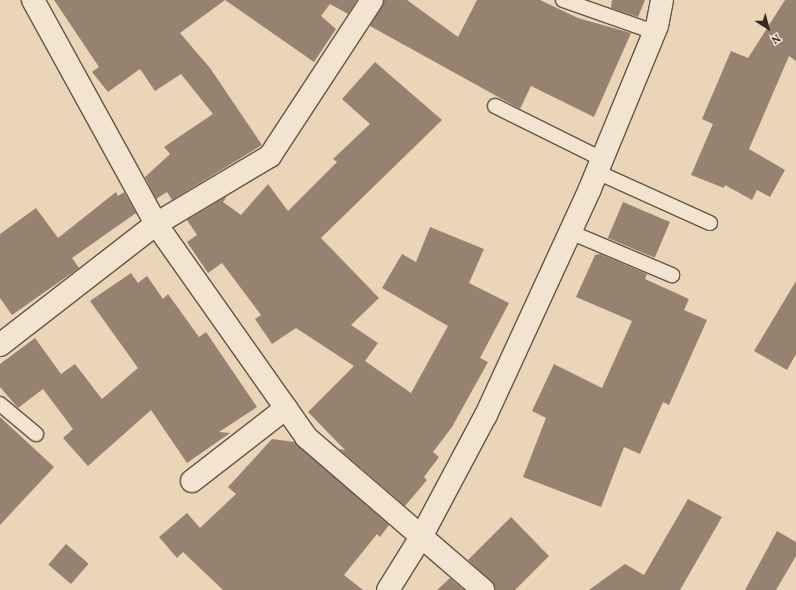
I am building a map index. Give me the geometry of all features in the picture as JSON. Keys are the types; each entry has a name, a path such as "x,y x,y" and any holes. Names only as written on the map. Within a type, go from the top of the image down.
{"street":[{"path":"33,0 156,224 306,437 483,590"},
{"path":"0,345 156,224 270,156 372,0"},
{"path":"388,590 421,537 486,415 600,166 654,32 662,0"},
{"path":"192,481 286,408"}],"lane":[{"path":"563,0 654,32"},
{"path":"495,106 600,166 710,223"},
{"path":"570,232 672,275"},
{"path":"0,404 36,434"}],"building":[{"path":"54,0 225,0 180,33 210,68 262,145 172,200 167,192 156,199 145,177 170,154 164,147 213,114 181,74 155,91 140,69 108,92 92,72 99,67"},
{"path":"225,0 357,0 348,14 330,4 321,16 336,29 314,62"},
{"path":"384,0 407,0 458,37 477,0 540,0 578,18 631,33 594,117 531,86 520,109 370,26"},
{"path":"612,0 645,0 638,17 611,8"},
{"path":"785,0 796,0 796,61 789,56 749,149 785,170 770,197 757,190 752,200 725,185 724,188 691,175 713,124 702,119 731,51 748,58"},
{"path":"375,62 442,120 321,238 379,298 351,325 378,343 365,361 411,393 448,326 382,288 402,254 416,262 430,227 484,249 469,283 509,303 480,358 488,362 452,427 433,452 439,457 424,477 427,480 405,506 339,449 345,450 308,412 354,366 296,328 272,344 255,319 261,315 222,263 208,273 187,242 197,235 187,220 227,196 223,202 241,215 268,184 288,211 337,162 333,159 370,124 342,99"},
{"path":"116,192 118,196 124,192 136,213 72,258 79,268 12,315 0,298 0,234 36,208 58,238"},
{"path":"623,202 670,222 655,258 608,238"},
{"path":"600,254 647,274 645,279 689,299 684,310 707,320 669,405 663,402 640,454 624,447 601,507 523,477 546,418 532,411 554,364 602,388 632,321 576,297 595,255"},
{"path":"131,273 138,283 147,276 163,299 168,294 199,337 206,332 257,407 219,432 230,433 187,463 151,410 88,466 63,438 73,429 43,389 18,408 0,387 0,364 35,338 61,374 75,364 102,399 138,368 90,301"},
{"path":"796,281 796,354 787,370 754,351"},
{"path":"0,417 54,467 0,525"},
{"path":"272,439 295,442 389,525 380,537 377,534 344,575 363,590 223,590 183,552 177,558 159,537 187,513 200,528 236,494 228,487"},
{"path":"688,499 722,517 680,590 589,590 625,564 644,575"},
{"path":"511,517 549,556 515,590 495,590 491,581 468,560"},
{"path":"777,531 796,542 796,556 776,590 745,590"},
{"path":"66,544 89,564 71,584 48,564"},
{"path":"450,578 464,590 437,590"}]}
